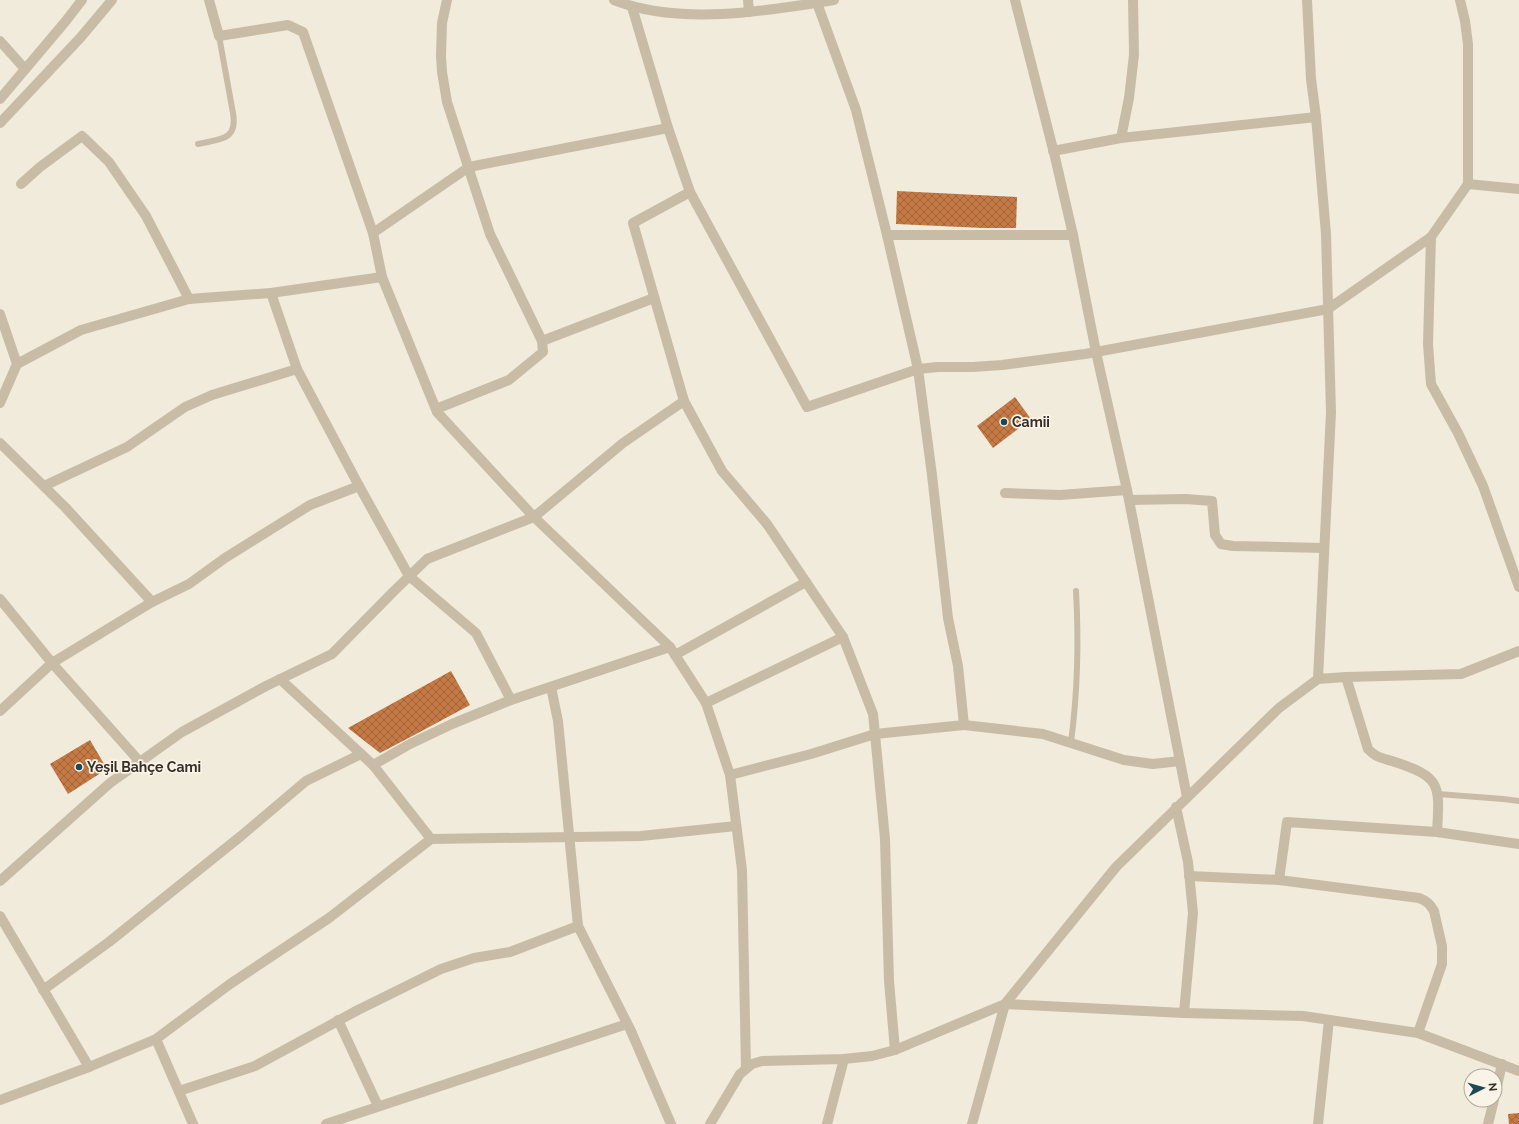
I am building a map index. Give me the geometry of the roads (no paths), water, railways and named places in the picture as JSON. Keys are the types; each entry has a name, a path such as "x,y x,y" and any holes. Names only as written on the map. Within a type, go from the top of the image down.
{"street":[{"path":"0,99 66,22 82,0"},
{"path":"0,123 81,37 112,0"},
{"path":"209,0 219,36 288,25 303,32 373,233 382,277 436,409 534,517 672,651 706,703 730,775 742,870 746,1068"},
{"path":"436,409 509,380 543,352 542,341 490,234 447,102 442,72 442,29 447,0"},
{"path":"614,0 632,7 650,11 691,14 749,12 834,0"},
{"path":"650,0 650,11"},
{"path":"748,0 749,12"},
{"path":"1015,0 1073,234 1096,352 1128,495 1186,797"},
{"path":"1121,138 1129,98 1134,56 1133,0"},
{"path":"1307,0 1311,79 1316,117 1326,234 1331,412 1318,679"},
{"path":"632,7 668,128 690,192 807,407 918,370 938,367 1002,365 1096,352 1328,309 1432,237 1468,184 1468,44 1466,21 1460,0"},
{"path":"817,3 856,110 918,370 932,475 948,618 958,666 964,725"},
{"path":"0,41 26,69"},
{"path":"1053,150 1121,138 1316,117"},
{"path":"373,233 469,167 668,128"},
{"path":"21,184 40,167 82,136 108,162 146,216 189,299"},
{"path":"1468,184 1519,189"},
{"path":"690,192 633,223 684,401 722,471 767,524 843,637 873,714 884,839 889,973 895,1050"},
{"path":"887,236 1073,234"},
{"path":"1432,237 1428,344 1431,384 1458,433 1483,486 1519,587"},
{"path":"0,403 18,364 81,330 189,299 271,293 382,277"},
{"path":"271,293 297,369 409,576 476,633 511,700"},
{"path":"542,341 654,298"},
{"path":"0,314 5,345 18,364"},
{"path":"44,486 127,447 185,407 212,395 297,369"},
{"path":"0,881 110,783 182,732 280,679 332,654 427,559 534,517 623,443 684,401"},
{"path":"0,443 65,507 152,602"},
{"path":"0,711 52,663 152,602 189,584 225,558 310,506 359,486"},
{"path":"1005,493 1128,495 1212,502 1215,535 1221,544 1233,546 1324,548"},
{"path":"372,765 410,744 452,724 511,700 672,651 806,582"},
{"path":"0,599 52,663 140,762"},
{"path":"706,703 843,637"},
{"path":"972,1124 1005,1004 1116,867 1186,797 1279,708 1318,679 1461,674 1519,651"},
{"path":"1346,677 1368,749 1376,756 1415,768 1425,774 1433,783 1438,794 1437,832"},
{"path":"280,679 372,765 432,839"},
{"path":"551,687 558,722 578,926 627,1024 671,1124"},
{"path":"730,775 811,754 875,734 964,725 1043,734 1124,760 1153,764 1180,761"},
{"path":"43,990 109,942 242,836 306,781 361,754"},
{"path":"1176,807 1188,862 1193,913 1184,1013"},
{"path":"1280,880 1287,822 1437,832 1519,844"},
{"path":"0,1100 89,1067 156,1039 230,984 329,918 432,839 641,836 736,826"},
{"path":"1189,876 1280,880 1426,900 1434,911 1442,946 1443,959 1418,1033"},
{"path":"0,916 89,1067"},
{"path":"179,1091 255,1066 338,1020 442,969 474,958 510,952 578,926"},
{"path":"710,1124 740,1074 752,1064 762,1061 844,1059 872,1056 895,1050 1005,1004 1184,1013 1303,1016 1418,1033 1519,1071"},
{"path":"338,1020 378,1106"},
{"path":"1318,1124 1329,1020"},
{"path":"326,1124 627,1024"},
{"path":"156,1039 193,1124"},
{"path":"827,1124 844,1059"},
{"path":"1501,1068 1502,1064"},
{"path":"1488,1124 1492,1108"}],"lane":[{"path":"198,144 225,138 230,135 234,126 234,117 219,36"},
{"path":"1071,742 1078,675 1076,591"},
{"path":"1438,794 1519,801"}],"place":[{"name":"Camii","path":"1004,422"},
{"name":"Yeşil Bahçe Cami","path":"79,767"}]}
